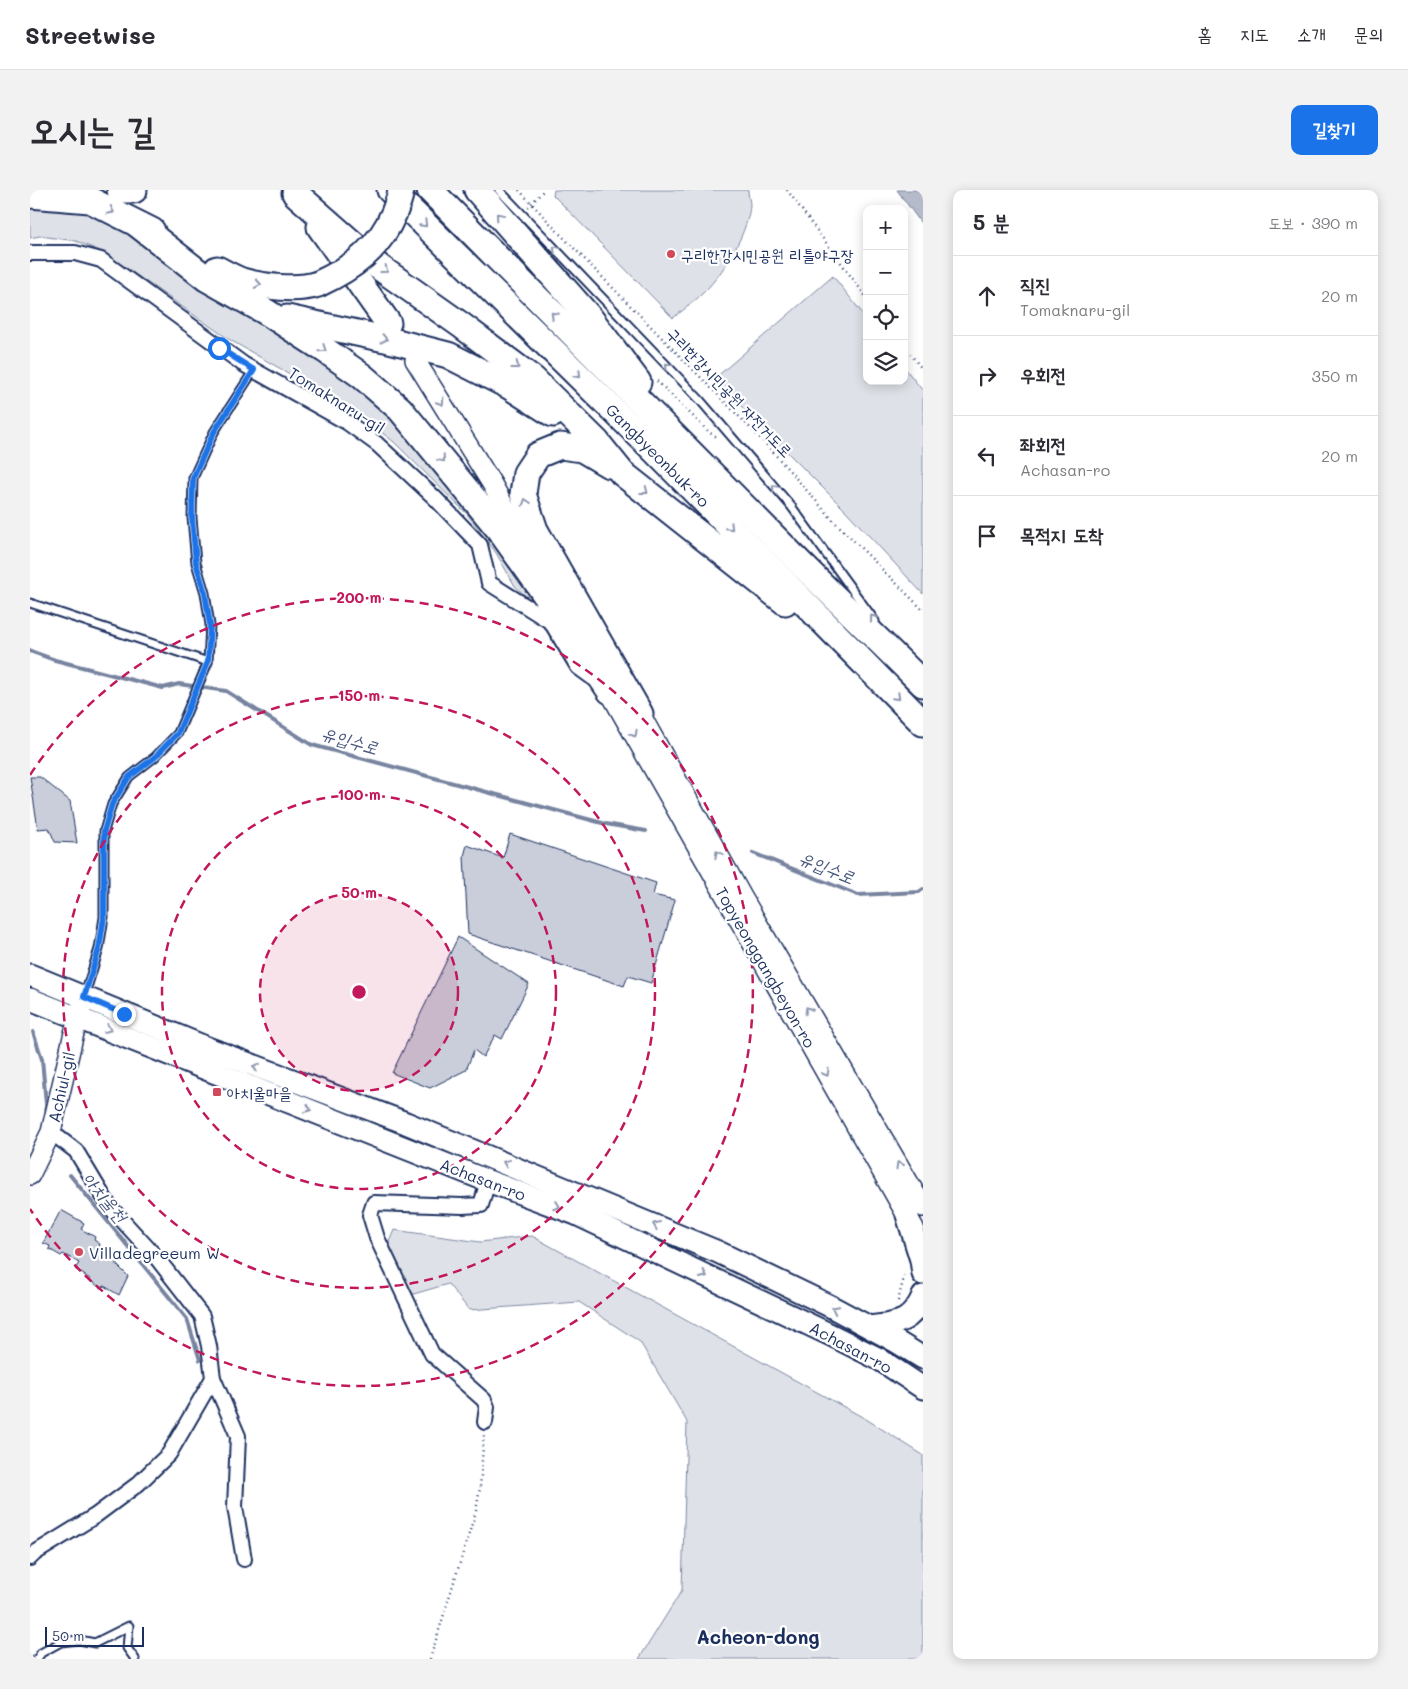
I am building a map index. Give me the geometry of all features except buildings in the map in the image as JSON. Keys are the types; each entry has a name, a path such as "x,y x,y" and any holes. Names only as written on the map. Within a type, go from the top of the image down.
{"highway":[{"path":"120,190 134,190"},
{"name":"Gangbyeonbuk-ro","path":"390,190 655,451 923,724"},
{"path":"30,195 90,200 169,239 209,266 242,281 285,287 318,284 336,276 358,261 375,246 389,224 401,190"},
{"name":"Gangbyeonbuk-ro","path":"430,190 917,678"},
{"path":"477,190 590,318 699,461"},
{"path":"294,191 379,267 461,325 532,379 597,442 622,473"},
{"path":"294,191 388,323"},
{"path":"137,224 206,278 268,313 362,376 400,409 498,528 610,691"},
{"path":"268,313 448,355 509,386 597,442"},
{"path":"640,714 534,530 523,494 526,473 538,456 560,446 582,449 622,473 870,670"}],"main road":[{"name":"Achasan-ro","path":"30,975 210,1049 406,1123 602,1202 718,1252 870,1328 923,1358"},
{"name":"Achasan-ro","path":"30,999 488,1181 576,1214 879,1359 923,1388"},
{"path":"915,1211 923,1274"},
{"path":"870,1328 902,1322 917,1309 923,1296"}],"street":[{"name":"Tomaknaru-gil","path":"30,252 75,253 101,260 206,336 219,348 348,423 378,444 435,498 480,545 489,584 551,622 578,667 610,691"},
{"name":"Topyeonggangbeyon-ro","path":"415,360 492,484 539,569 915,1211"},
{"path":"610,691 640,714"},
{"name":"Topyeonggangbeyon-ro","path":"640,714 915,1211 923,1243"},
{"name":"Achiul-gil","path":"30,1175 51,1132 84,997"},
{"path":"51,1132 76,1151 109,1206 156,1258 202,1316 209,1346 213,1378 238,1436 235,1507 244,1558"},
{"path":"485,1422 487,1407 484,1400 432,1354 377,1238 370,1215 374,1203 481,1205 488,1181"},
{"path":"30,1558 95,1516 144,1478 169,1454 213,1378"}],"lane":[{"path":"499,190 700,400 791,506 878,626"},
{"path":"84,997 99,949 104,917 104,831 112,804 129,777 155,757 178,733 207,664 210,625 205,593 196,563 192,518 193,478 214,432 254,370"},
{"path":"30,603 207,664"},
{"path":"884,634 917,678"},
{"path":"38,1659 41,1653 61,1642 79,1640 95,1644 129,1626 127,1648 135,1659"}],"path":[{"name":"구리한강시민공원 자전거도로","path":"519,190 765,443 832,518 923,610"},
{"path":"532,203 544,190"},
{"path":"787,190 865,295"},
{"path":"908,351 923,370"},
{"path":"430,1659 476,1511 480,1488 485,1422"}],"shaded area":[{"name":"구리한강시민공원 리틀야구장","path":"554,190 748,190 750,205 742,235 719,275 704,292 673,318 553,195"},
{"path":"30,205 69,207 109,218 376,393 541,598 537,607 515,586 496,553 467,514 394,442 353,410 230,340 105,253 76,241 40,236 30,238"},
{"path":"833,276 863,314 863,385 908,385 908,372 923,391 923,594 847,512 714,379"},
{"path":"394,1230 480,1242 532,1236 866,1419 923,1455 923,1659 639,1659 682,1590 687,1422 640,1342 579,1302 469,1310 448,1284 400,1298 384,1254"}],"water":[{"path":"897,190 923,190 923,226 908,205"}],"waterway":[{"name":"유입수로","path":"30,651 55,660 163,688 179,684 226,691 312,745 606,824 646,831"},
{"name":"유입수로","path":"753,853 858,895 919,892 923,889"},
{"name":"아치울천","path":"33,1032 42,1059 47,1115"},
{"name":"아치울천","path":"70,1175 187,1319 200,1360"}],"place":[{"name":"구리한강시민공원 리틀야구장","path":"671,254"},
{"name":"아치울마을","path":"217,1092"},
{"name":"Villadegreeum W","path":"79,1252"}],"district":[{"name":"Acheon-dong","path":"758,1636"}],"route":[{"path":"124,1014 84,997 99,949 104,917 104,831 112,804 129,777 155,757 178,733 208,662 210,625 205,593 196,563 192,518 193,478 214,432 254,370 219,348"}]}
